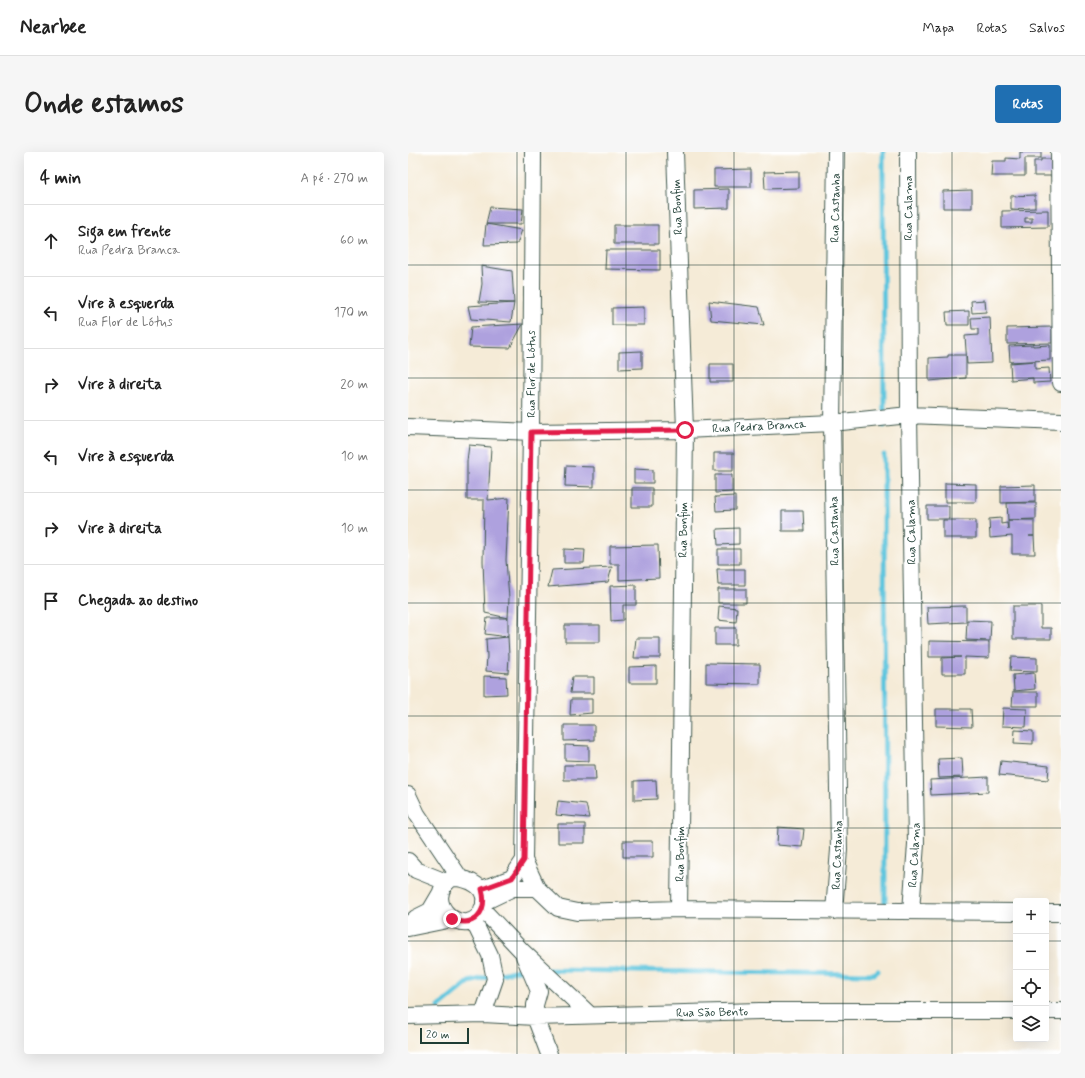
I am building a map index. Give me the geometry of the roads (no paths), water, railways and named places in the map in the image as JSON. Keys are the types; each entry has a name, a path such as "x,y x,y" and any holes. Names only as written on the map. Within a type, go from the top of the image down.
{"street":[{"name":"Rua Flor de Lótus","path":"524,860 531,432 532,152"},
{"name":"Rua Bonfim","path":"675,152 685,430 679,909"},
{"name":"Rua Castanha","path":"834,911 839,850 832,423 836,152"},
{"name":"Rua Calama","path":"908,152 909,415 916,844 911,911"},
{"path":"1059,152 1061,383"},
{"name":"Rua Pedra Branca","path":"408,427 531,432 685,430 832,423 909,415 1061,421"},
{"path":"408,795 448,885"},
{"path":"524,860 537,888 558,908 577,912 679,909 1013,912"},
{"path":"448,885 440,900 446,914 458,922 466,922 480,905 512,878 524,860"},
{"path":"408,861 416,870 448,885 474,883 480,905 495,980 483,1014"},
{"path":"408,927 416,918 430,910 448,885"},
{"path":"480,905 513,888 537,888"},
{"path":"480,905 521,950 590,1015"},
{"path":"1049,913 1061,913"},
{"path":"408,927 452,919"},
{"path":"521,950 539,991 535,1005 535,1017 549,1054"},
{"name":"Rua São Bento","path":"408,1016 483,1014 535,1017 760,1011 1013,1011"},
{"path":"1049,1011 1061,1011"}],"waterway":[{"path":"883,152 884,426"},
{"path":"884,455 885,909"},
{"path":"439,1007 469,982 517,970 527,970"},
{"path":"547,970 874,974 878,971"}]}
